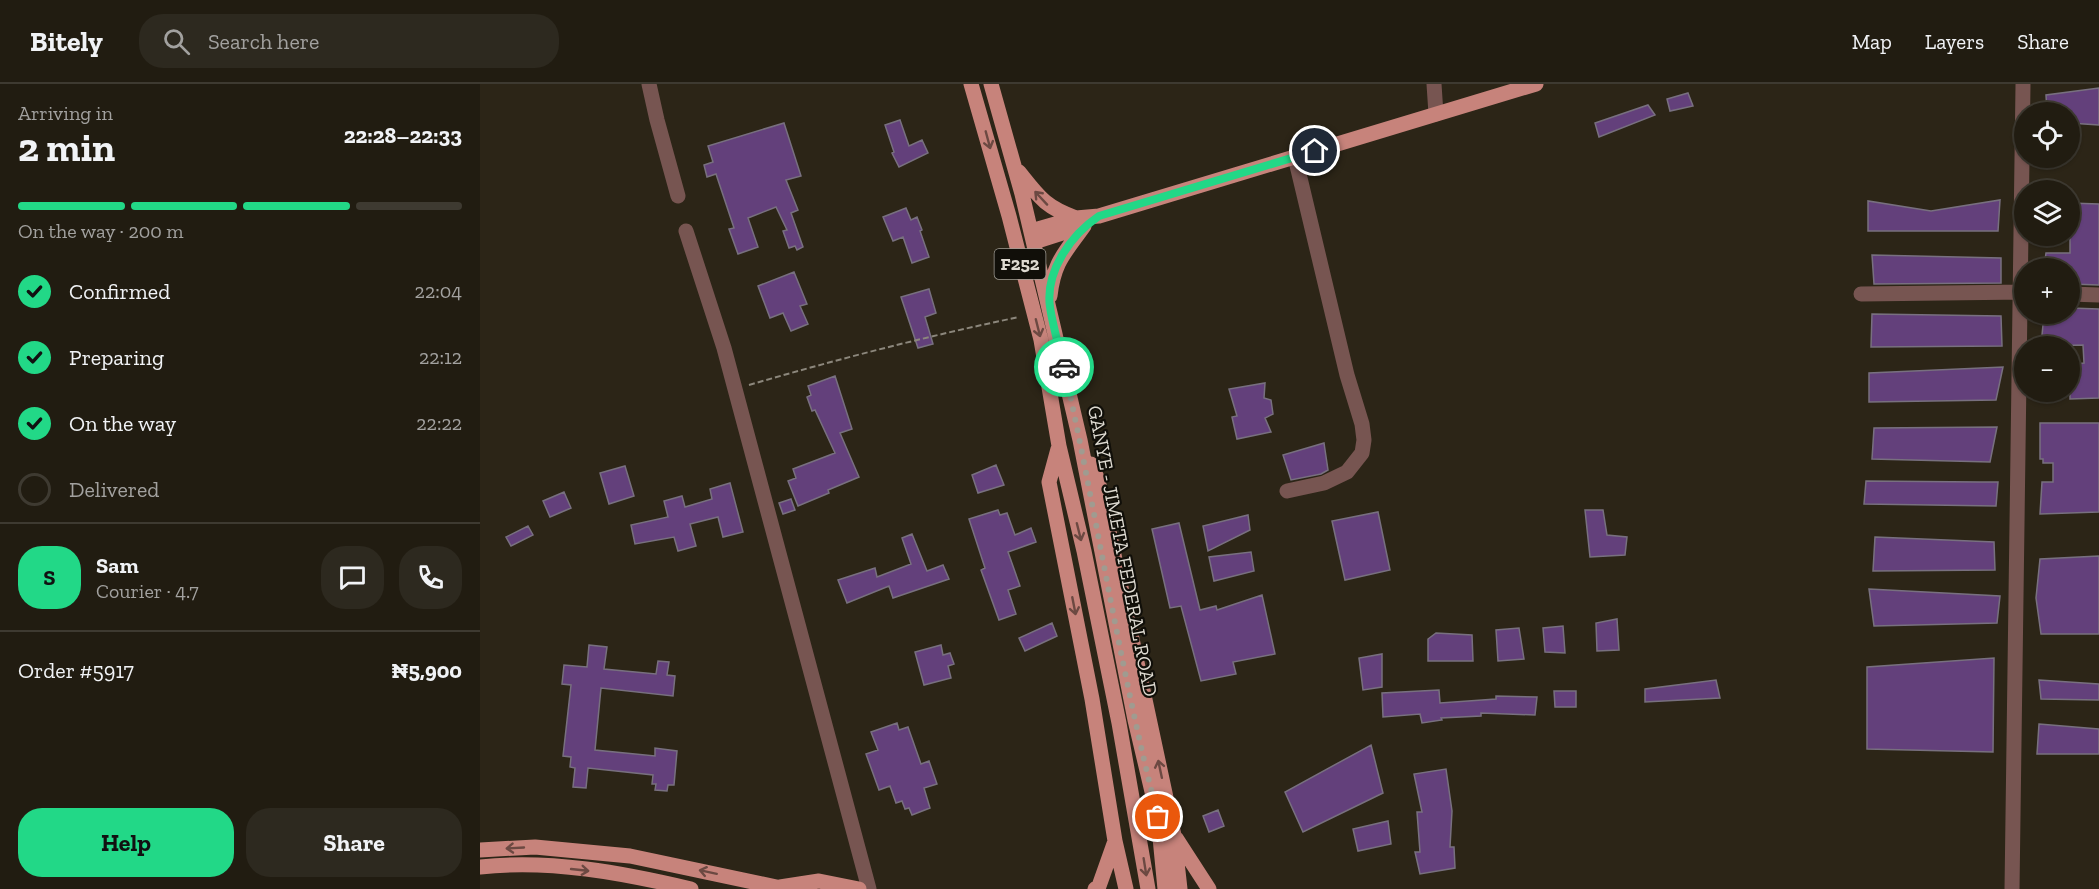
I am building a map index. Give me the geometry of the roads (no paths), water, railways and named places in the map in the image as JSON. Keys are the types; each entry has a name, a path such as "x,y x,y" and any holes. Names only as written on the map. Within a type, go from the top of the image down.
{"main road":[{"name":"GANYE - JIMETA FEDERAL ROAD","path":"971,84 1009,216 1041,340 1059,446 1084,551 1119,723 1148,889"},
{"name":"GANYE - JIMETA FEDERAL ROAD","path":"991,84 1050,305 1080,440 1133,709 1158,817 1165,889"},
{"path":"1032,236 1536,84"},
{"path":"1015,167 1047,206 1080,222"},
{"path":"1050,305 1052,282 1060,257 1080,222"},
{"path":"1080,440 1098,480 1174,835 1179,889"},
{"path":"1059,446 1049,482 1092,699 1115,841 1126,889"},
{"path":"1174,835 1209,889"},
{"path":"1095,889 1099,886 1115,841"},
{"path":"480,850 535,847 630,856 783,888 819,881 859,889"},
{"path":"480,867 537,865 642,878 691,889"}],"street":[{"path":"649,84 678,196"},
{"path":"1434,84 1436,114"},
{"path":"2022,258 2023,85"},
{"path":"1287,490 1324,483 1347,472 1362,453 1364,440 1362,424 1347,375 1295,157"},
{"path":"686,231 724,348 869,889"},
{"path":"1862,294 2014,291"},
{"path":"2080,294 2099,295"},
{"path":"2012,889 2021,324"}]}
